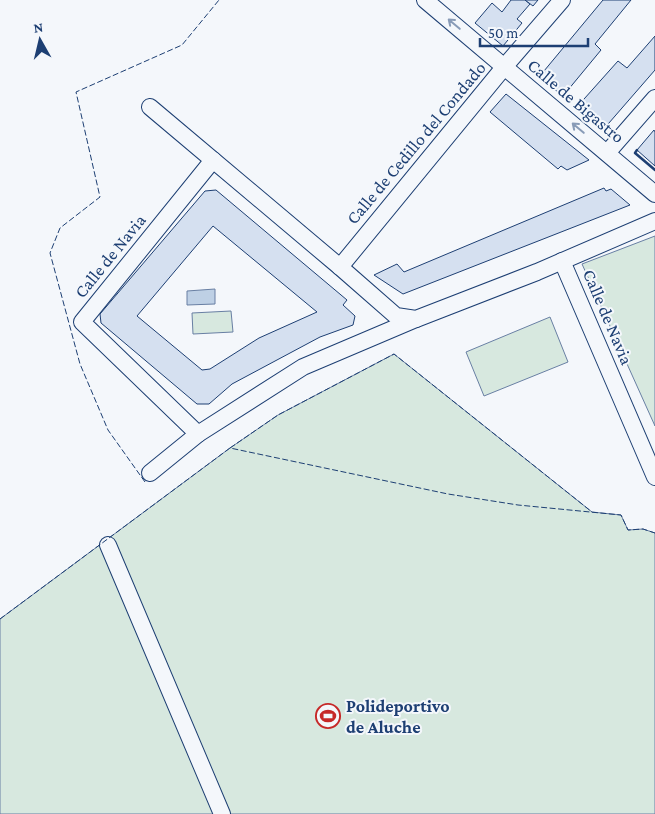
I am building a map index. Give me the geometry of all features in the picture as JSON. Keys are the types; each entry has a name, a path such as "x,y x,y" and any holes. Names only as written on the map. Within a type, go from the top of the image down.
{"street":[{"name":"Calle de Bigastro","path":"425,0 655,194"},
{"name":"Calle de Cedillo del Condado","path":"340,267 505,66 562,0"},
{"path":"607,153 655,98"},
{"path":"150,108 396,316 416,319"},
{"name":"Calle de Navia","path":"198,434 82,322 213,160"},
{"path":"562,261 655,221"},
{"name":"Calle de Navia","path":"150,473 198,434 302,367 562,261 655,477"},
{"path":"108,544 222,814"}],"shaded area":[{"path":"655,236 655,426 582,264"},
{"path":"231,311 233,332 193,334 192,313"},
{"path":"550,317 568,362 484,396 466,352"},
{"name":"Polideportivo de Aluche","path":"394,354 592,512 621,515 628,530 643,529 655,533 655,814 0,814 0,619 230,448 278,415"}],"water":[{"path":"215,289 215,304 187,305 187,291"}],"building":[{"path":"511,0 525,0 530,4 517,19 522,23 503,46 475,23 492,3 502,12"},
{"path":"525,0 538,0 533,6"},
{"path":"603,0 631,0 595,44 601,50 563,96 539,77"},
{"path":"655,36 655,70 602,131 576,108 618,61 627,68"},
{"path":"506,94 589,160 567,170 561,166 558,169 490,112"},
{"path":"654,130 655,132 655,166 637,150"},
{"path":"604,188 606,191 611,189 630,205 403,294 374,275 397,264 404,272"},
{"path":"216,190 347,300 343,305 355,316 353,325 320,337 232,384 209,404 197,404 101,323 100,314 205,191","holes":["213,226 317,312 259,338 210,369 202,370 137,316"]}],"fence":[{"path":"145,482 108,430 80,364 50,253 60,228 100,197 76,92 182,45 219,0"},
{"path":"230,448 278,415 394,354 592,512"},
{"path":"0,619 230,448 448,494 518,505 621,515 628,530 643,529 655,533"}],"wall":[{"path":"637,150 635,153 655,170"}],"place":[{"name":"Polideportivo de Aluche","path":"328,716"}]}
